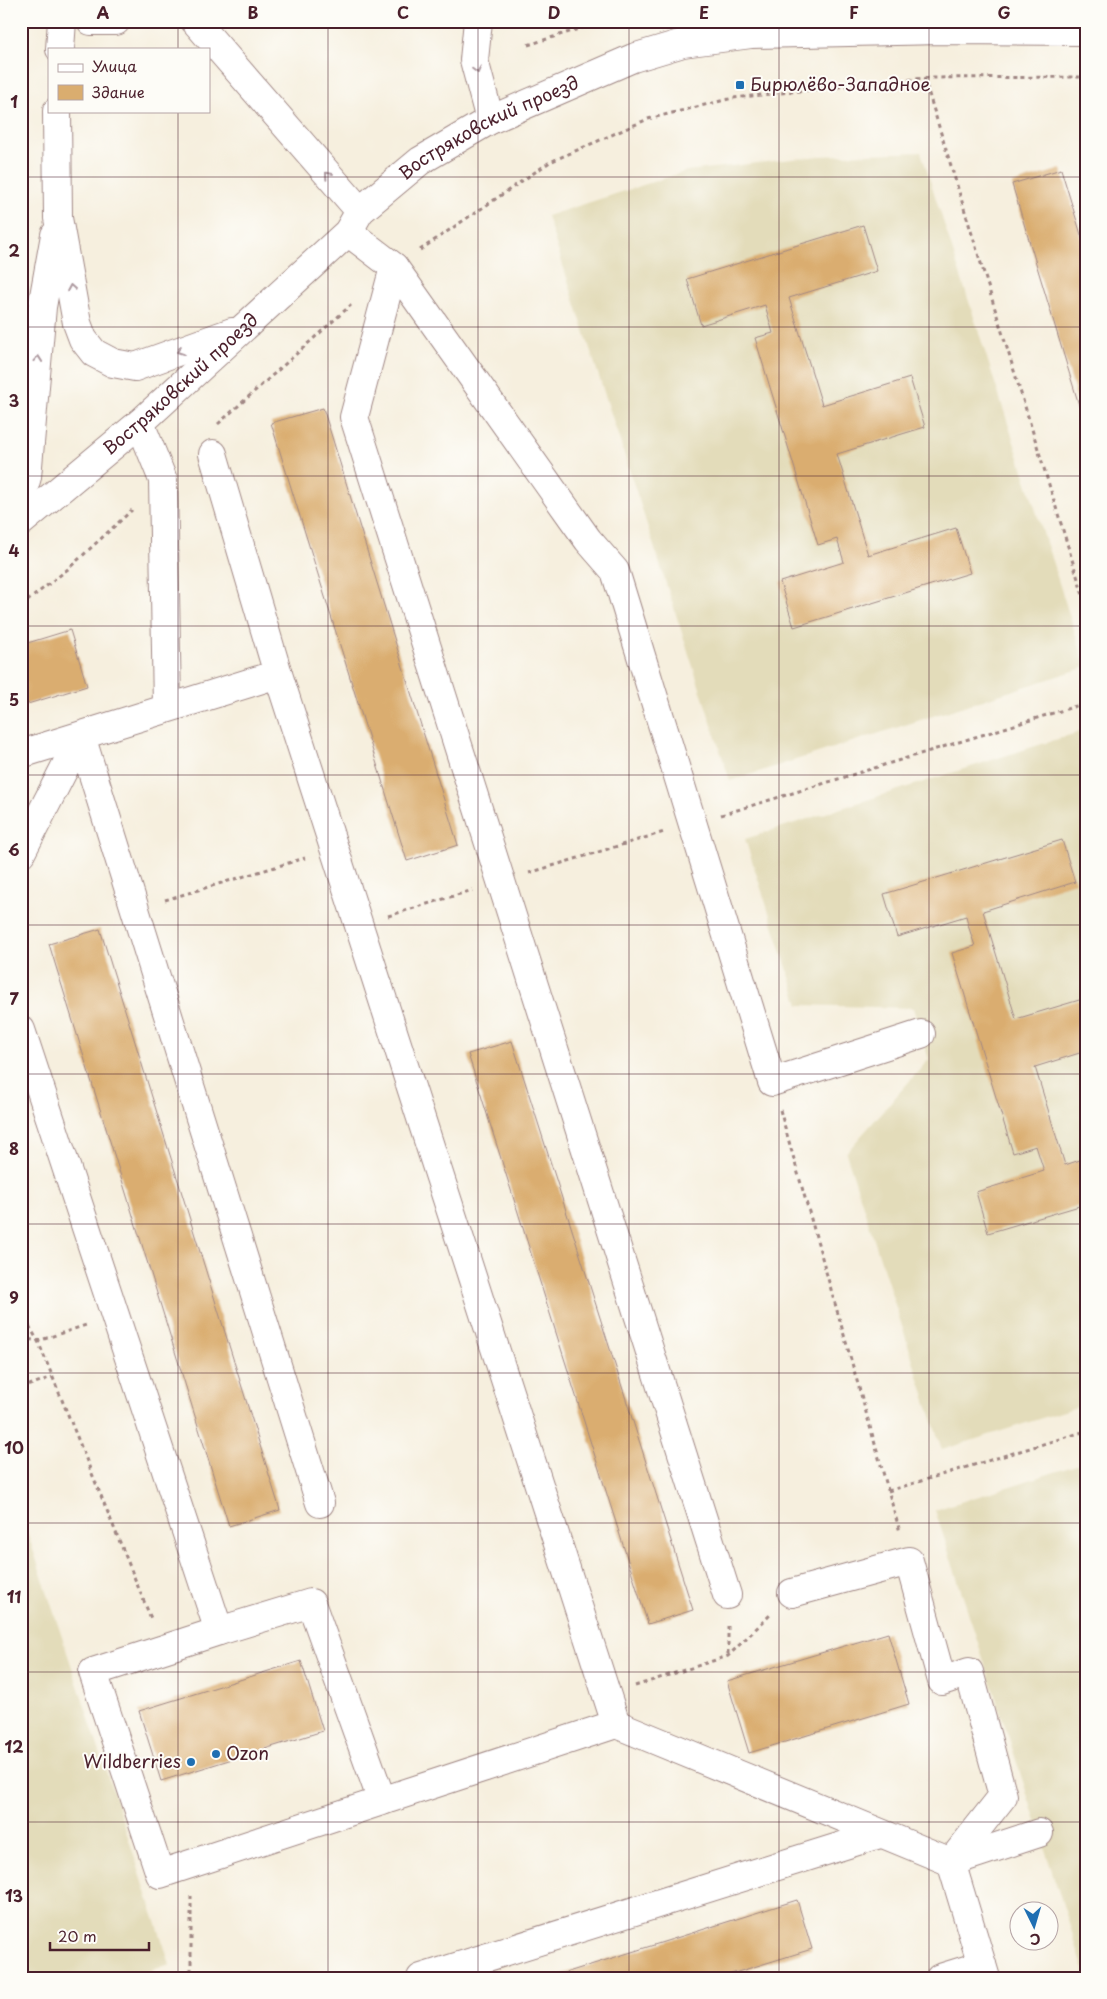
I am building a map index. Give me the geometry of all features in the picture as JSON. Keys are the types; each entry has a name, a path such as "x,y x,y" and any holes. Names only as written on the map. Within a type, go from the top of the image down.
{"street":[{"path":"60,48 62,21"},
{"path":"91,21 116,21"},
{"path":"196,21 354,222 394,267 588,540 615,571 691,824 772,1082 921,1034"},
{"path":"478,21 474,60 490,120"},
{"name":"Востряковский проезд","path":"21,522 51,499 140,423 420,161 490,120 633,58 683,43 750,34 941,25 1086,31"},
{"path":"57,112 58,218 77,323 83,339 94,353 113,363 135,367 243,328"},
{"path":"51,499 23,482 42,308 58,218"},
{"path":"394,267 354,417 727,1595"},
{"path":"140,423 163,480 167,708"},
{"path":"213,454 278,674 616,1724"},
{"path":"21,754 278,674"},
{"path":"21,853 81,736"},
{"path":"81,736 320,1503"},
{"path":"21,1030 219,1631"},
{"path":"792,1593 909,1562 942,1681 969,1672 1003,1796 951,1862"},
{"path":"382,1801 311,1603 93,1672 160,1874 191,1864 616,1724 951,1862 1039,1833"},
{"path":"421,1978 880,1834"},
{"path":"940,1978 984,1971 951,1862"}],"path":[{"path":"528,45 604,21"},
{"path":"394,267 550,162 648,119 733,98 924,78 1086,77"},
{"path":"924,78 1086,604"},
{"path":"217,425 357,300"},
{"path":"21,606 68,569 163,480"},
{"path":"691,824 1086,703"},
{"path":"135,909 334,849"},
{"path":"772,1082 909,1562"},
{"path":"21,1312 38,1341 164,1650"},
{"path":"21,1338 38,1341 115,1315"},
{"path":"21,1388 52,1378"},
{"path":"888,1491 1086,1431"},
{"path":"606,1695 728,1656 792,1593"},
{"path":"191,1864 191,1978"}],"shaded area":[{"path":"921,152 1086,667 730,781 547,216 687,171 820,156"},
{"path":"1086,730 1086,1404 942,1450 846,1153 929,1059 913,1008 799,1005 745,839"},
{"path":"1086,1462 1086,1976 935,1510"},
{"path":"21,1513 170,1964 129,1978 21,1978"}],"building":[{"path":"1061,169 1086,251 1085,425 1012,184"},
{"path":"863,225 877,271 789,298 822,405 910,378 925,427 837,454 868,555 956,528 970,573 794,627 780,582 844,562 837,539 818,545 755,338 773,333 765,305 701,325 687,279"},
{"path":"323,408 458,845 407,861 271,423"},
{"path":"70,630 87,686 21,706 21,645"},
{"path":"1062,840 1075,882 983,911 1016,1019 1086,998 1086,1051 1035,1067 1065,1165 1086,1158 1086,1204 988,1233 976,1192 1044,1171 1036,1146 1013,1153 952,953 975,946 966,916 897,937 884,894"},
{"path":"100,929 280,1510 229,1526 49,944"},
{"path":"512,1041 693,1610 648,1624 468,1054"},
{"path":"888,1633 909,1704 749,1753 727,1681"},
{"path":"301,1661 323,1731 161,1781 139,1711"},
{"path":"797,1900 812,1949 718,1978 549,1978"}],"place":[{"name":"Бирюлёво-Западное","path":"740,85"},
{"name":"Ozon","path":"216,1754"},
{"name":"Wildberries","path":"191,1762"}]}
